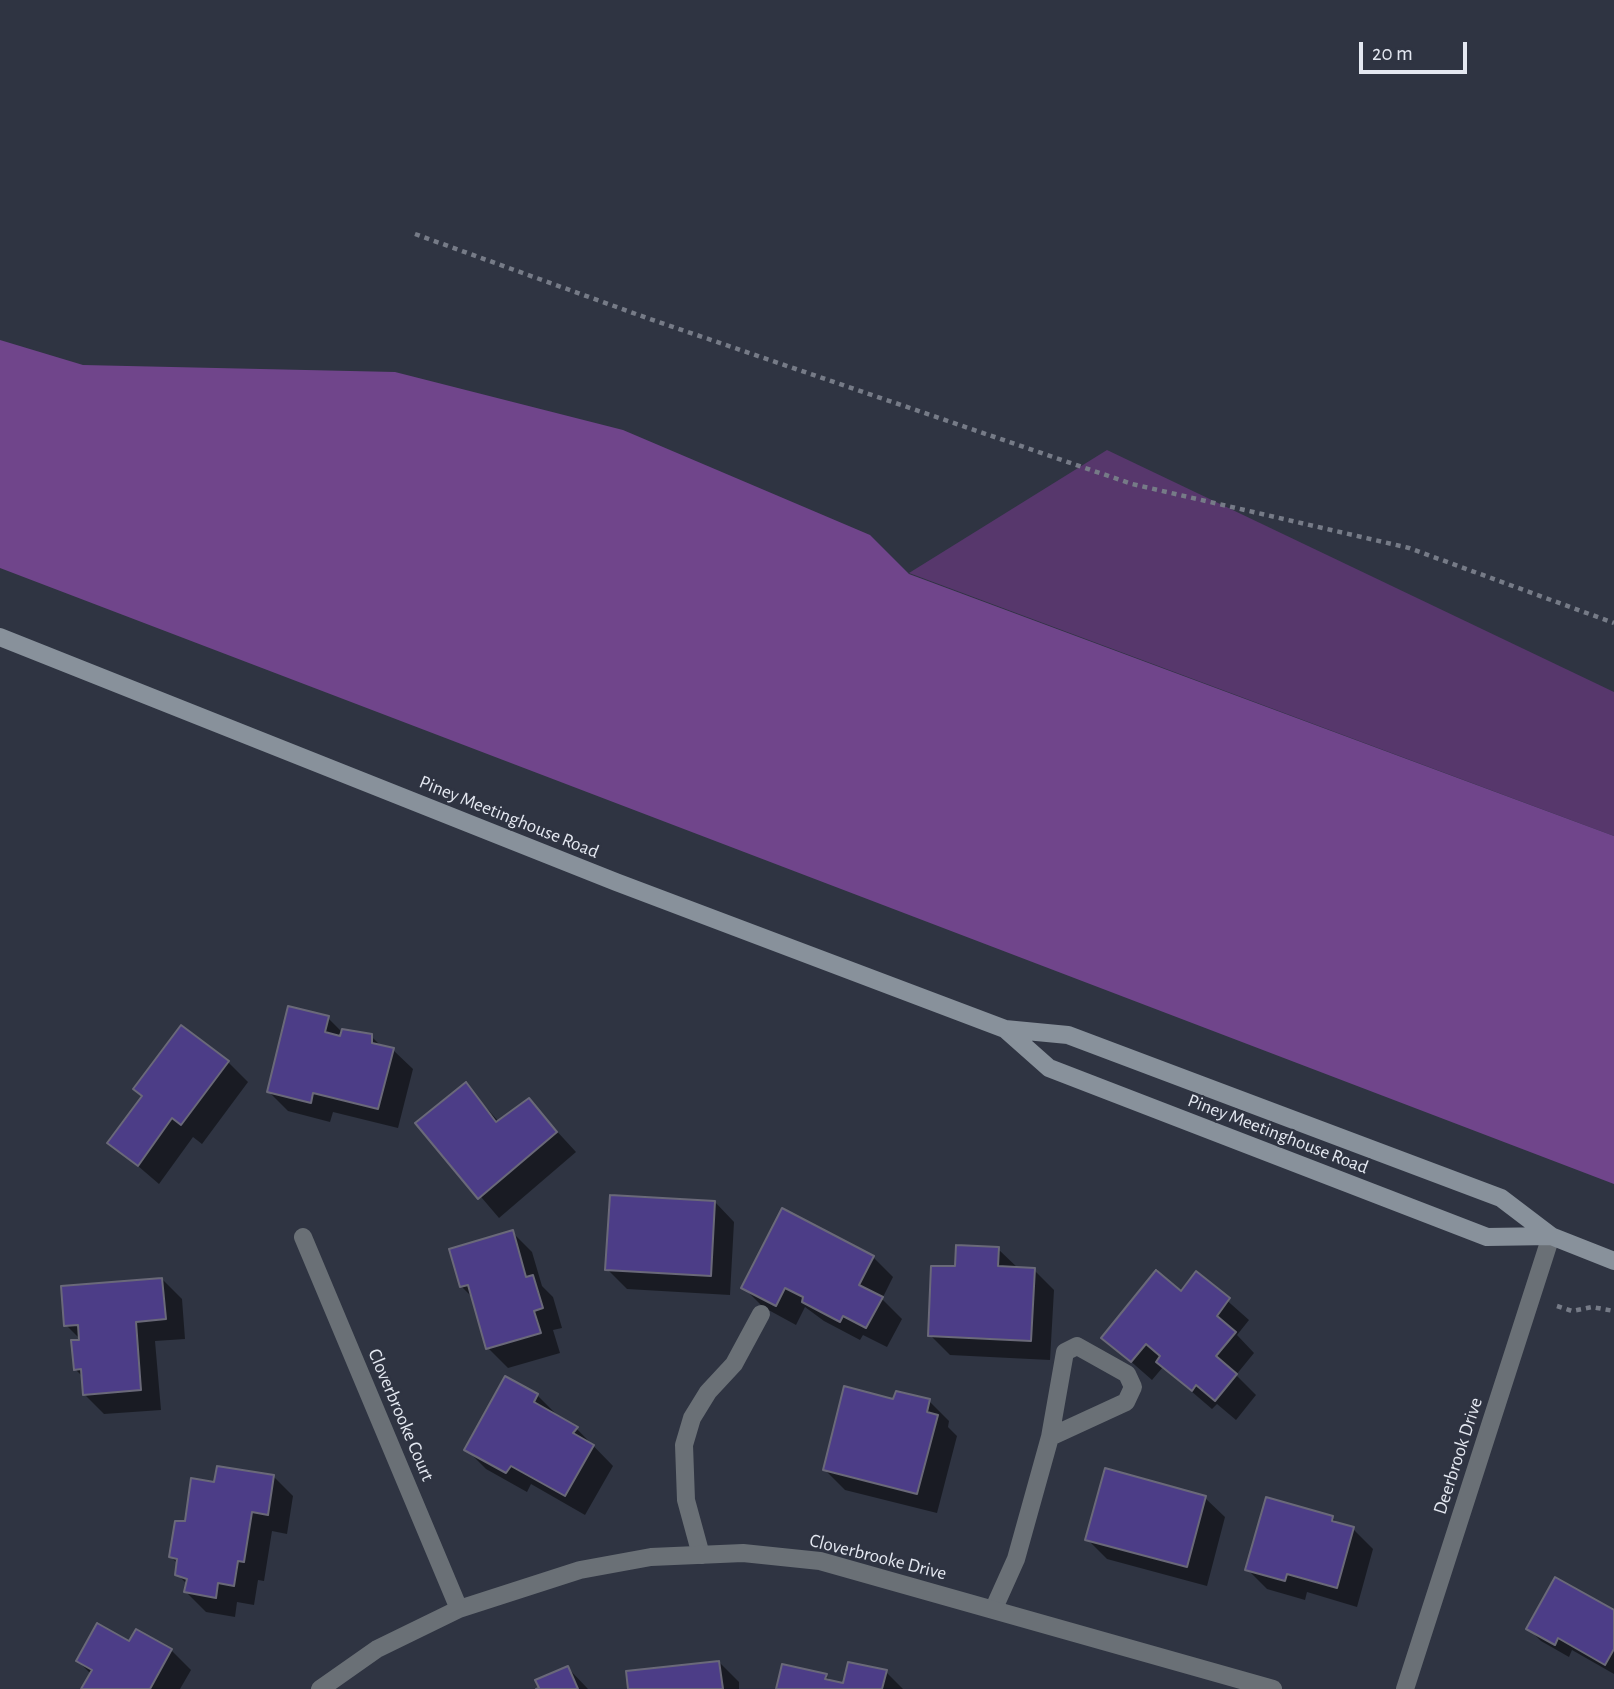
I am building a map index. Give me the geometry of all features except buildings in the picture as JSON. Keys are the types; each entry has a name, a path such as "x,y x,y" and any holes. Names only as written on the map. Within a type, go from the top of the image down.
{"main road":[{"name":"Piney Meetinghouse Road","path":"0,637 616,882 1005,1029 1068,1035 1501,1198 1551,1236 1614,1261"},
{"name":"Piney Meetinghouse Road","path":"1005,1029 1049,1068 1487,1237 1551,1236"}],"street":[{"name":"Deerbrook Drive","path":"1405,1689 1551,1236"},
{"name":"Cloverbrooke Court","path":"303,1237 460,1609"},
{"path":"701,1555 686,1500 684,1445 692,1418 708,1392 734,1364 761,1314"},
{"path":"994,1608 1016,1559 1050,1437 1065,1352 1077,1346 1127,1374 1133,1387 1126,1402 1050,1437"},
{"name":"Cloverbrooke Drive","path":"320,1689 377,1649 460,1609 580,1570 651,1557 743,1553 820,1561 1273,1689"}],"path":[{"path":"415,234 647,318 1132,484 1409,548 1614,623"},
{"path":"1532,1296 1572,1311 1592,1307 1614,1311"}],"shaded area":[{"path":"0,340 83,365 395,372 623,430 870,535 909,574 1614,836 1614,1184 0,568"},
{"path":"1107,450 1614,692 1614,836 909,573"}]}
